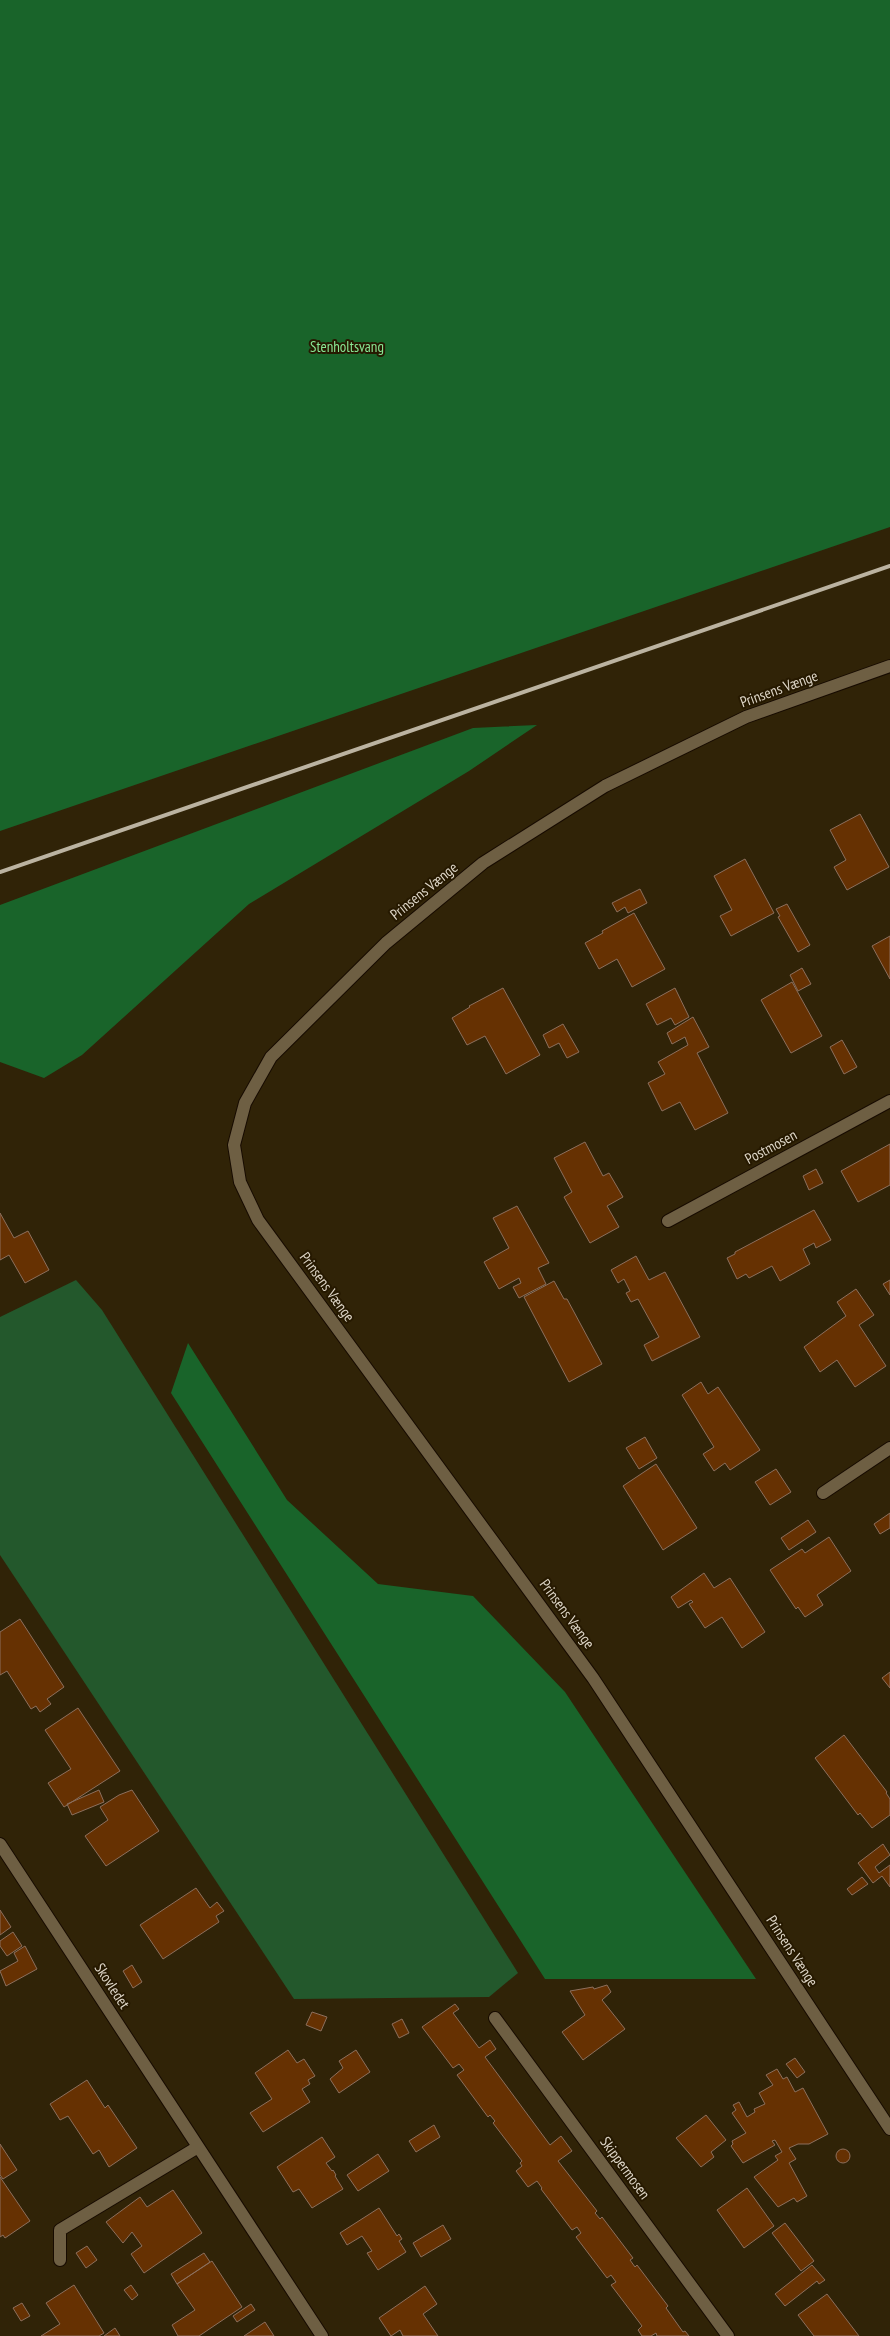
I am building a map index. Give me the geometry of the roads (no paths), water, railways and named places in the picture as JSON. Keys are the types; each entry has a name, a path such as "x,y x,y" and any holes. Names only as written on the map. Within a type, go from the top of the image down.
{"street":[{"name":"Prinsens Vænge","path":"890,666 746,717 605,786 483,864 386,943 271,1057 245,1103 234,1146 240,1182 258,1220 593,1678 890,2129"},
{"name":"Postmosen","path":"668,1221 890,1101"},
{"path":"823,1493 890,1448"},
{"name":"Skovledet","path":"0,1844 322,2336"},
{"name":"Skippermosen","path":"495,2018 728,2336"},
{"path":"60,2260 60,2230 198,2147"}],"railway":[{"path":"0,872 890,566"}],"park label":[{"name":"Stenholtsvang","path":"347,347"}]}
